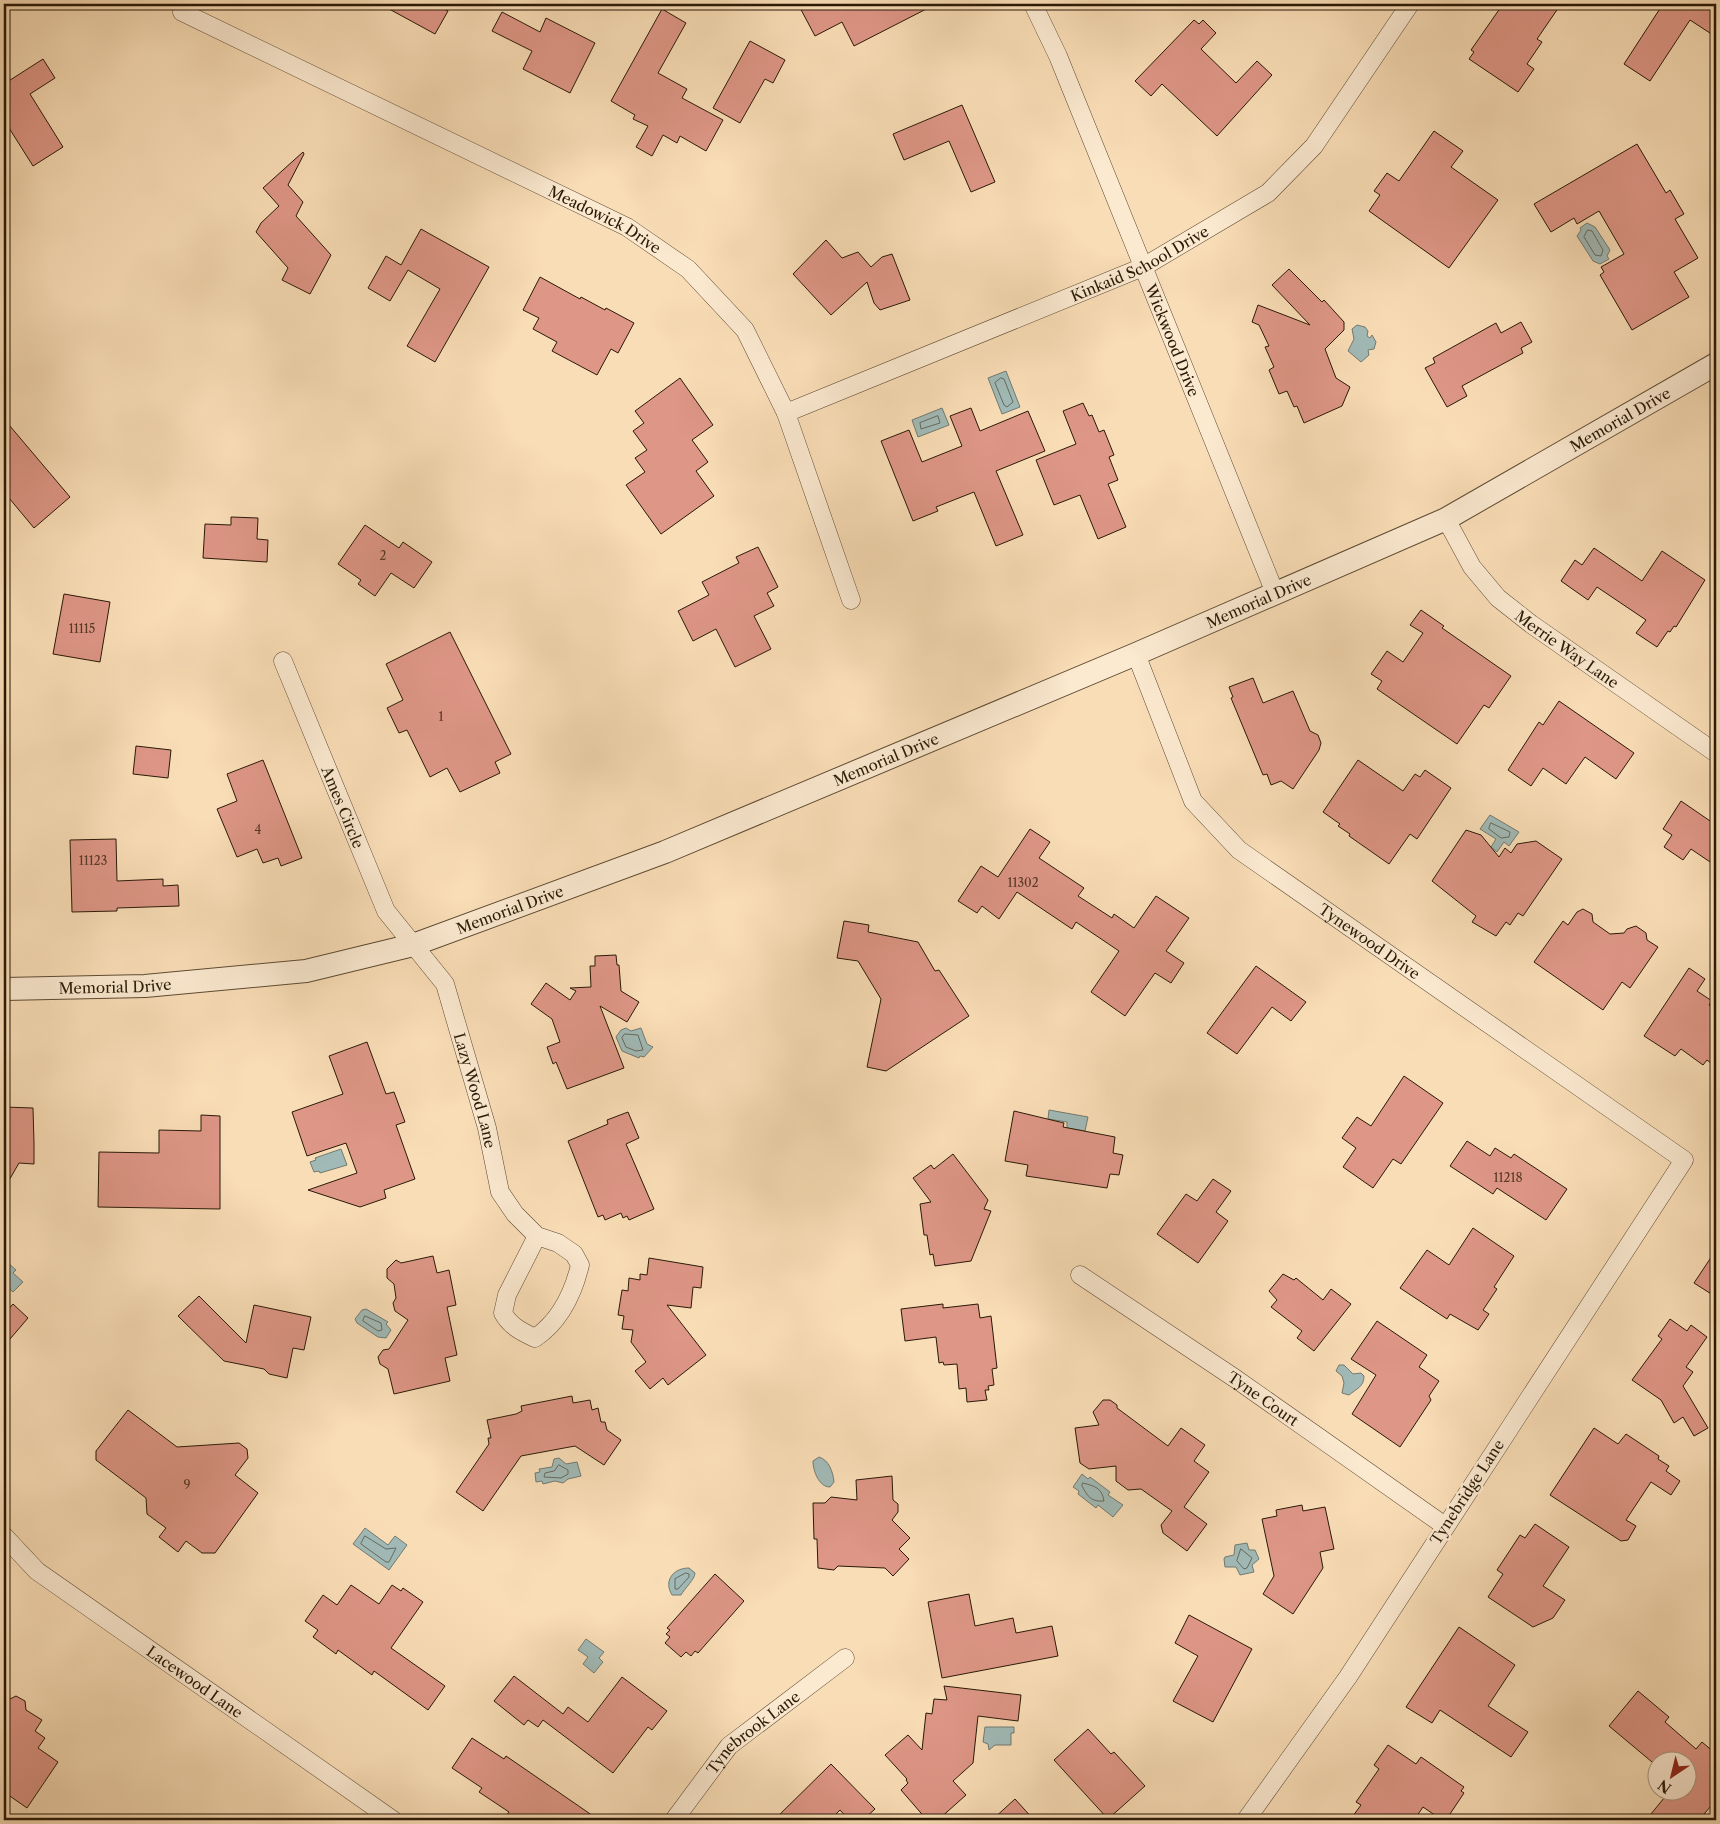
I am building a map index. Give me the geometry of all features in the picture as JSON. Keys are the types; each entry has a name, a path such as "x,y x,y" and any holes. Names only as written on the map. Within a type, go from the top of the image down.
{"street":[{"name":"Wickwood Drive","path":"1033,4 1058,56 1142,268 1276,593"},
{"name":"Kinkaid School Drive","path":"786,413 1142,268 1268,193 1314,146 1410,4"},
{"name":"Meadowick Drive","path":"182,12 627,227 688,269 745,330 786,413 851,600"},
{"name":"Memorial Drive","path":"4,989 145,986 306,971 413,945 666,852 1136,654 1446,520 1716,364"},
{"name":"Merrie Way Lane","path":"1446,520 1472,567 1498,598 1531,624 1716,753"},
{"name":"Tynewood Drive","path":"1136,654 1193,801 1239,850 1684,1160"},
{"name":"Ames Circle","path":"283,661 386,911 413,945"},
{"name":"Lazy Wood Lane","path":"413,945 445,984 487,1128 500,1192 515,1214 537,1236 558,1243 566,1248 574,1254 580,1265 562,1311 549,1328 535,1338 507,1321 503,1313 507,1295 537,1236"},
{"name":"Tynebridge Lane","path":"1246,1820 1348,1677 1684,1160"},
{"name":"Tyne Court","path":"1080,1275 1236,1379 1445,1526"},
{"name":"Lacewood Lane","path":"4,1536 37,1571 393,1820"},
{"name":"Tynebrook Lane","path":"674,1820 729,1746 845,1658"}],"water":[{"path":"1587,223 1595,227 1610,250 1607,256 1609,259 1600,264 1593,261 1577,236 1581,230 1580,228"},
{"path":"1357,325 1365,327 1368,331 1367,336 1370,338 1372,335 1376,342 1374,349 1368,350 1369,355 1361,362 1348,351 1354,339 1352,329"},
{"path":"1006,371 1020,407 1002,414 988,378"},
{"path":"942,408 949,425 918,437 912,420"},
{"path":"1490,815 1519,832 1509,846 1504,842 1497,852 1491,847 1496,839 1480,829"},
{"path":"626,1028 631,1031 641,1028 647,1044 653,1047 644,1057 640,1056 639,1058 622,1051 616,1037 621,1030"},
{"path":"1049,1110 1088,1117 1085,1131 1067,1128 1067,1122 1048,1119"},
{"path":"341,1149 347,1165 320,1173 319,1171 314,1172 310,1162 316,1160 315,1158"},
{"path":"8,1263 16,1270 13,1273 23,1282 13,1292 7,1287 4,1288 4,1264 6,1266"},
{"path":"366,1309 388,1322 386,1324 391,1330 386,1338 378,1337 357,1323 355,1319 362,1310"},
{"path":"1339,1365 1344,1365 1353,1374 1361,1373 1364,1376 1361,1385 1349,1395 1342,1393 1344,1383 1342,1376 1336,1371"},
{"path":"819,1457 828,1464 831,1470 834,1482 830,1487 823,1484 815,1474 813,1461"},
{"path":"559,1458 566,1464 577,1462 581,1476 568,1479 563,1483 555,1481 543,1484 542,1481 536,1482 535,1473 540,1472 539,1469 552,1467 554,1459"},
{"path":"1082,1474 1088,1479 1090,1477 1110,1492 1108,1495 1123,1505 1113,1517 1098,1505 1096,1508 1078,1494 1079,1491 1073,1487"},
{"path":"365,1528 388,1545 395,1536 407,1545 389,1570 353,1544"},
{"path":"1247,1543 1249,1550 1255,1550 1259,1559 1252,1565 1254,1572 1240,1575 1236,1567 1225,1567 1224,1559 1234,1555 1235,1545"},
{"path":"689,1568 695,1573 693,1578 681,1595 672,1595 669,1584 671,1576 679,1570"},
{"path":"586,1639 604,1652 599,1658 603,1662 594,1673 583,1664 588,1657 578,1650"},
{"path":"985,1727 1014,1727 1014,1733 1011,1733 1011,1745 995,1745 989,1750 988,1744 983,1742"}],"building":[{"path":"380,4 434,4 448,11 435,34"},
{"path":"798,4 936,4 854,46 842,22 815,36"},
{"path":"1503,4 1561,4 1537,39 1542,42 1527,64 1534,69 1518,92 1469,59 1474,52 1471,50"},
{"path":"1663,4 1716,4 1716,37 1690,20 1650,81 1624,64"},
{"path":"662,9 686,23 658,73 687,89 682,98 723,120 706,151 680,136 677,143 663,135 652,156 636,147 648,126 633,119 635,115 611,101"},
{"path":"502,12 540,32 546,18 595,43 570,93 523,69 532,51 492,31"},
{"path":"1194,20 1199,24 1203,20 1216,33 1201,49 1236,83 1257,61 1272,75 1217,136 1162,84 1151,96 1135,81"},
{"path":"750,41 785,60 773,83 765,79 740,123 713,108"},
{"path":"43,59 55,78 30,94 63,147 33,166 4,120 4,84"},
{"path":"962,105 995,182 971,192 949,141 904,160 893,134"},
{"path":"1434,131 1463,151 1451,167 1498,200 1449,268 1369,211 1380,195 1374,191 1387,173 1399,181"},
{"path":"1637,144 1666,193 1670,190 1684,214 1675,219 1698,258 1674,272 1689,297 1632,330 1600,275 1604,272 1601,267 1624,254 1599,211 1577,224 1574,218 1551,232 1534,204"},
{"path":"303,152 304,154 288,185 303,202 296,216 331,255 310,294 282,280 288,268 256,232 261,223 279,206 263,188"},
{"path":"421,229 489,267 435,362 407,346 440,289 408,270 390,301 368,288 386,256 401,265"},
{"path":"826,240 842,258 858,252 871,267 882,257 892,254 910,300 880,310 874,303 867,282 831,315 793,274"},
{"path":"1289,269 1322,302 1324,300 1344,322 1344,330 1325,349 1336,378 1350,387 1342,406 1304,423 1297,406 1294,407 1287,391 1279,394 1269,370 1274,367 1265,347 1269,346 1259,325 1252,322 1258,305 1310,325 1272,285"},
{"path":"540,277 580,299 581,297 605,310 606,308 634,323 618,353 611,349 597,375 552,351 557,342 533,329 539,318 523,310"},
{"path":"1521,322 1532,342 1521,348 1523,353 1462,386 1467,396 1447,407 1425,368 1435,363 1433,358 1496,323 1501,333"},
{"path":"680,378 713,425 692,440 708,462 696,471 714,496 661,534 626,485 645,472 635,458 647,450 633,431 644,423 635,411"},
{"path":"1083,403 1089,416 1092,415 1099,432 1104,430 1114,455 1109,457 1118,480 1108,484 1126,527 1098,539 1080,495 1054,505 1036,460 1076,444 1063,411"},
{"path":"971,408 980,431 1028,411 1045,451 996,471 1023,535 996,546 974,492 936,507 938,511 913,521 881,441 909,430 922,462 962,446 950,416"},
{"path":"4,419 70,497 34,528 4,492"},
{"path":"231,517 258,518 257,539 268,540 267,562 203,558 205,524 231,525"},
{"path":"365,525 399,548 403,542 432,562 414,588 391,573 375,596 358,584 361,580 338,564"},
{"path":"758,547 778,587 767,593 774,606 754,616 771,649 735,667 716,629 693,641 678,611 709,595 702,582 739,563 736,557"},
{"path":"1594,548 1642,581 1662,551 1705,580 1676,627 1674,626 1670,632 1668,631 1657,647 1636,633 1646,620 1597,587 1588,600 1561,581 1575,560 1582,565"},
{"path":"64,594 110,602 100,662 53,654"},
{"path":"1421,610 1444,626 1442,628 1511,676 1489,708 1484,705 1457,744 1377,689 1382,681 1371,674 1387,651 1403,662 1423,633 1410,625"},
{"path":"450,632 511,754 495,762 500,773 460,792 447,768 430,777 407,730 399,733 387,708 403,700 386,664"},
{"path":"1253,678 1263,703 1293,691 1310,731 1318,735 1321,743 1319,750 1293,789 1281,781 1271,785 1267,774 1263,775 1231,698 1233,697 1229,687"},
{"path":"1559,701 1634,753 1616,779 1585,757 1566,784 1543,768 1531,786 1508,770 1539,722 1543,725"},
{"path":"136,746 171,750 168,778 133,774"},
{"path":"263,760 302,858 281,866 278,858 263,863 257,849 237,857 217,809 237,801 227,774"},
{"path":"1358,760 1403,791 1415,774 1420,777 1425,770 1451,788 1417,839 1410,834 1389,864 1349,836 1350,834 1338,826 1340,824 1323,812"},
{"path":"1681,801 1716,825 1716,866 1691,849 1683,860 1664,847 1672,835 1663,829"},
{"path":"1030,829 1050,842 1039,858 1084,888 1078,896 1112,918 1114,914 1134,928 1156,896 1189,918 1166,951 1184,963 1171,983 1155,973 1125,1016 1091,992 1119,951 1076,922 1072,929 1017,892 999,919 982,906 977,913 958,901 981,866 998,877"},
{"path":"1466,830 1481,835 1499,857 1505,848 1511,853 1517,844 1536,841 1562,859 1523,916 1518,913 1510,925 1506,922 1496,936 1472,922 1476,916 1432,881"},
{"path":"116,839 117,881 163,879 163,886 178,885 179,906 117,908 117,911 72,912 70,840"},
{"path":"1583,909 1592,914 1593,922 1610,934 1624,933 1627,929 1636,926 1646,933 1647,940 1658,947 1630,988 1622,982 1603,1010 1534,962 1563,921 1568,925 1577,912"},
{"path":"844,921 869,925 868,932 918,942 935,971 939,970 969,1016 886,1071 867,1067 881,999 858,961 837,958"},
{"path":"616,955 617,965 619,965 621,991 639,1002 627,1022 600,1006 624,1068 567,1089 556,1062 553,1064 547,1047 560,1042 552,1019 531,1004 546,983 570,1000 576,991 570,988 591,987 590,966 595,966 595,956"},
{"path":"1256,966 1306,1002 1291,1021 1272,1007 1237,1054 1207,1033"},
{"path":"1689,968 1705,979 1697,991 1712,1001 1709,1005 1716,1010 1716,1067 1707,1060 1703,1065 1681,1049 1675,1056 1644,1036"},
{"path":"367,1042 386,1094 394,1092 405,1122 396,1125 415,1179 384,1190 386,1198 360,1207 308,1190 357,1173 346,1143 307,1156 292,1112 343,1094 329,1056"},
{"path":"1404,1076 1443,1103 1401,1164 1393,1159 1373,1188 1343,1167 1356,1148 1342,1138 1357,1117 1371,1126"},
{"path":"4,1107 33,1108 34,1164 19,1163 4,1189"},
{"path":"1014,1111 1064,1123 1063,1127 1115,1137 1113,1153 1123,1155 1119,1175 1110,1174 1107,1188 1026,1176 1028,1165 1005,1161"},
{"path":"628,1112 639,1138 626,1144 654,1209 629,1220 627,1216 623,1218 621,1213 605,1220 603,1215 598,1217 568,1141 608,1124 607,1120"},
{"path":"201,1115 220,1116 220,1209 98,1207 99,1152 159,1153 159,1130 201,1131"},
{"path":"1467,1141 1490,1156 1495,1148 1511,1158 1514,1154 1567,1189 1546,1220 1497,1188 1493,1194 1450,1166"},
{"path":"953,1154 988,1200 984,1209 991,1211 971,1261 935,1266 933,1254 930,1255 927,1235 924,1235 920,1204 931,1202 913,1178 931,1165 934,1169"},
{"path":"1213,1179 1231,1191 1216,1212 1228,1221 1198,1263 1157,1234 1186,1194 1197,1201"},
{"path":"1473,1228 1514,1256 1494,1287 1497,1289 1483,1310 1489,1314 1478,1330 1450,1314 1447,1319 1400,1288 1427,1250 1449,1265"},
{"path":"1716,1250 1716,1297 1694,1283"},
{"path":"433,1256 437,1273 449,1270 456,1305 447,1307 457,1355 445,1358 450,1381 394,1394 388,1369 380,1364 378,1357 383,1350 389,1349 408,1320 395,1311 393,1303 396,1298 394,1284 387,1278 387,1269 396,1260 401,1263"},
{"path":"649,1258 703,1267 701,1288 693,1287 691,1308 667,1305 706,1355 668,1385 663,1378 650,1389 635,1371 646,1362 631,1342 633,1330 622,1329 624,1316 618,1315 622,1290 628,1291 629,1278 640,1280 640,1274 647,1275"},
{"path":"1283,1274 1294,1280 1296,1278 1323,1300 1331,1289 1351,1304 1314,1351 1297,1338 1302,1331 1271,1307 1277,1300 1269,1291"},
{"path":"199,1296 246,1343 254,1305 311,1317 304,1350 293,1348 287,1378 269,1374 264,1369 224,1361 178,1316"},
{"path":"13,1304 28,1318 4,1346 4,1314"},
{"path":"943,1304 943,1308 978,1304 980,1318 991,1316 997,1368 992,1369 994,1385 988,1386 989,1390 985,1390 987,1400 967,1402 966,1388 959,1389 957,1364 944,1365 943,1362 939,1363 936,1337 905,1341 901,1309"},
{"path":"1670,1319 1687,1331 1691,1325 1707,1337 1686,1367 1693,1372 1683,1386 1708,1428 1694,1436 1683,1417 1674,1423 1661,1400 1632,1380 1662,1339 1658,1336"},
{"path":"1377,1321 1427,1355 1419,1367 1439,1381 1429,1396 1431,1400 1400,1447 1352,1414 1376,1375 1351,1359"},
{"path":"572,1396 573,1403 590,1400 592,1410 598,1408 601,1422 605,1422 607,1430 621,1440 604,1465 575,1446 521,1456 483,1511 456,1492 489,1444 488,1438 491,1438 487,1420 516,1414 522,1411 521,1406"},
{"path":"1103,1400 1110,1400 1117,1405 1117,1408 1168,1446 1181,1428 1205,1445 1194,1461 1209,1472 1184,1507 1207,1524 1187,1551 1163,1533 1161,1525 1172,1511 1141,1489 1128,1490 1116,1481 1116,1466 1089,1469 1080,1463 1075,1428 1099,1425 1093,1412"},
{"path":"128,1410 177,1447 239,1443 247,1449 248,1458 235,1475 258,1493 215,1553 202,1553 186,1541 178,1552 159,1537 166,1528 147,1514 146,1498 96,1460 96,1451"},
{"path":"1594,1428 1618,1444 1626,1434 1659,1456 1658,1459 1669,1466 1666,1471 1680,1481 1671,1495 1651,1482 1626,1520 1636,1526 1628,1540 1621,1541 1550,1495"},
{"path":"892,1476 893,1500 898,1504 898,1512 892,1520 910,1538 899,1549 909,1559 893,1576 885,1568 838,1566 834,1570 818,1568 817,1539 814,1539 813,1503 825,1503 831,1497 857,1500 856,1480"},
{"path":"1302,1505 1303,1511 1325,1507 1334,1549 1320,1552 1323,1568 1293,1614 1263,1594 1274,1576 1262,1519 1277,1516 1276,1510"},
{"path":"1535,1524 1569,1547 1543,1586 1565,1600 1553,1618 1533,1627 1488,1597 1503,1574 1497,1570 1520,1535 1525,1538"},
{"path":"715,1574 744,1601 698,1653 695,1651 691,1656 686,1652 681,1657 665,1643 670,1637 666,1634 670,1630 667,1628"},
{"path":"351,1585 379,1604 392,1585 401,1591 403,1588 423,1602 391,1648 445,1686 428,1710 374,1671 372,1675 338,1650 336,1654 313,1637 318,1630 305,1621 323,1595 337,1605"},
{"path":"969,1594 975,1626 1013,1618 1016,1633 1052,1626 1058,1656 942,1678 928,1602"},
{"path":"1189,1615 1252,1649 1213,1722 1173,1701 1198,1656 1175,1643"},
{"path":"1459,1627 1515,1665 1488,1706 1528,1732 1511,1757 1440,1710 1432,1723 1406,1707"},
{"path":"514,1676 563,1714 568,1707 588,1722 622,1677 667,1711 652,1730 648,1727 613,1773 543,1720 538,1727 528,1720 524,1725 494,1701"},
{"path":"944,1686 1021,1695 1018,1721 978,1716 973,1763 953,1781 966,1795 938,1820 927,1820 901,1790 908,1783 907,1779 885,1755 908,1735 922,1750 926,1713 932,1714 934,1699 947,1700"},
{"path":"1638,1691 1669,1717 1665,1722 1696,1749 1702,1742 1716,1754 1716,1800 1699,1820 1646,1820 1661,1802 1698,1802 1698,1752 1648,1752 1648,1759 1609,1726"},
{"path":"16,1696 25,1701 26,1710 42,1720 35,1731 45,1738 38,1748 58,1762 27,1808 4,1792 4,1702"},
{"path":"1088,1729 1111,1754 1114,1752 1145,1786 1108,1819 1054,1760"},
{"path":"472,1738 504,1759 506,1756 599,1820 503,1820 509,1812 479,1792 482,1788 452,1768"},
{"path":"1388,1745 1416,1764 1421,1757 1464,1787 1461,1791 1464,1793 1446,1820 1442,1820 1423,1807 1414,1820 1350,1820 1361,1805 1356,1802 1379,1769 1374,1765"},
{"path":"831,1764 875,1809 863,1820 849,1820 840,1810 830,1820 774,1820"},
{"path":"1015,1799 1034,1820 992,1820"}]}
